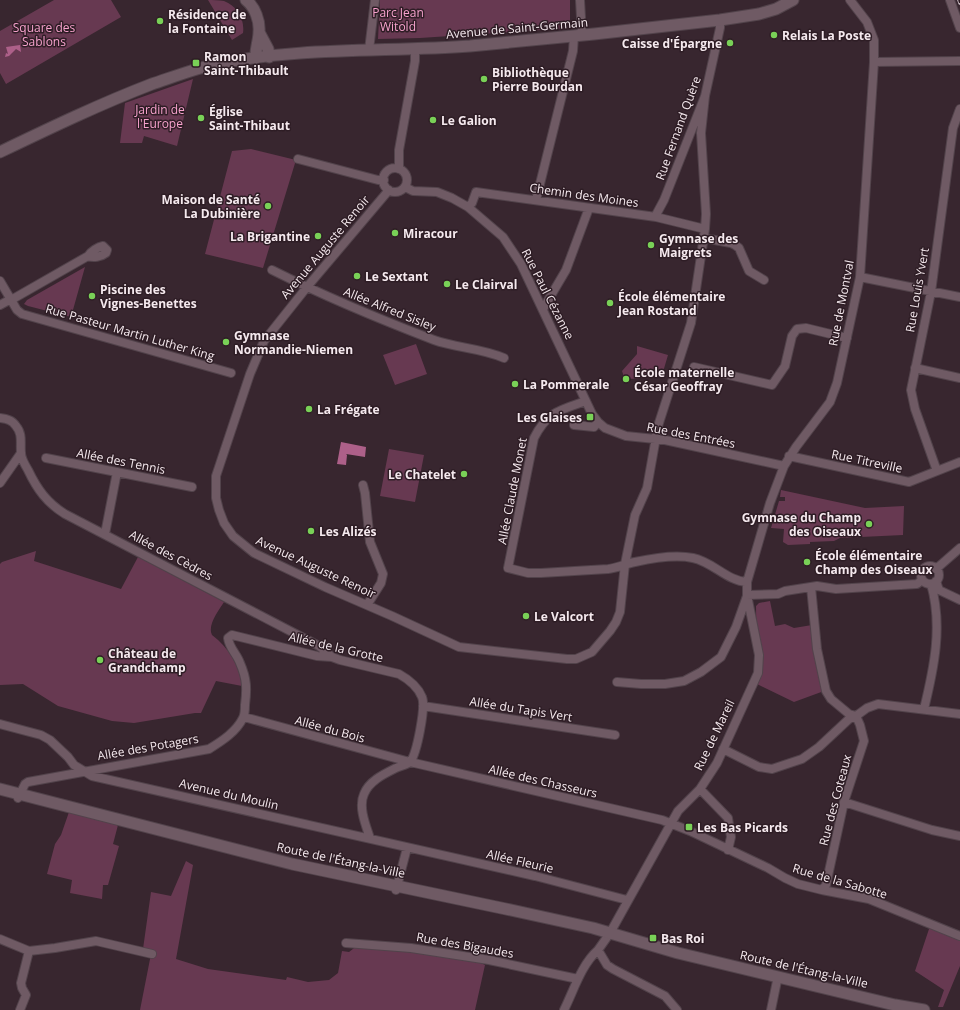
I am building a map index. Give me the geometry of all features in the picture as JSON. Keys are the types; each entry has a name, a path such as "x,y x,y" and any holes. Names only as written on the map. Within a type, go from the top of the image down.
{"street":[{"path":"246,0 254,10 260,32 268,49 269,57"},
{"path":"369,50 375,0"},
{"path":"536,200 578,36 580,0"},
{"name":"Avenue de Saint-Germain","path":"0,152 36,134 129,93 201,68 240,60 369,50 470,46 578,36 720,20 758,14 776,9 793,0"},
{"name":"Rue de Montval","path":"747,595 747,582 770,503 784,466 830,402 836,383 860,276 874,62 874,40 867,22 850,0"},
{"path":"950,0 960,28"},
{"name":"Rue Fernand Quère","path":"656,217 705,96 720,28 720,20"},
{"path":"256,58 255,50 260,32"},
{"path":"399,169 401,142 416,61 415,49"},
{"path":"874,62 960,61"},
{"name":"Avenue Auguste Renoir","path":"389,190 307,287 264,341 216,476 216,498 224,523 233,536 248,549 287,570 459,647 576,659 592,652 610,631 620,612 625,564 635,514 647,488 655,439 671,381 691,323 704,238 706,214 701,133 705,96"},
{"name":"Rue Louis Yvert","path":"937,471 914,407 911,390 931,292 953,128 960,109"},
{"path":"298,159 378,180 384,180"},
{"path":"392,169 399,169 405,173 407,183 405,187 398,192 389,190 385,186 384,176 392,169"},
{"name":"Rue Paul Cézanne","path":"405,187 413,191 437,192 452,198 468,207 503,237 513,251 543,309 586,401 598,422"},
{"name":"Chemin des Moines","path":"468,207 472,203 476,192 656,217 705,229"},
{"path":"543,309 566,270 589,208"},
{"path":"704,238 735,245 739,248 749,271 764,280"},
{"path":"0,305 88,256"},
{"name":"Allée Alfred Sisley","path":"272,270 307,287 435,340 491,353 504,358"},
{"path":"860,276 960,297"},
{"path":"0,281 11,300"},
{"name":"Rue Pasteur Martin Luther King","path":"11,300 17,310 22,314 231,373"},
{"path":"694,367 772,385 785,366 792,336 797,329 806,328 846,338"},
{"path":"915,368 960,378"},
{"name":"Allée Claude Monet","path":"586,401 558,411 546,418 539,427 534,438 508,568 541,573 608,569 625,564"},
{"name":"Allée des Cèdres","path":"0,418 10,420 17,426 21,438 21,454 27,470 44,497 53,506 65,514 319,646 332,657"},
{"path":"574,425 594,427 598,422"},
{"name":"Rue des Entrées","path":"598,422 605,428 626,436 655,439 784,466"},
{"path":"0,483 21,454"},
{"name":"Rue Titreville","path":"790,456 909,482 960,462"},
{"name":"Allée des Tennis","path":"46,458 192,487"},
{"path":"105,534 117,472"},
{"path":"363,485 370,542 383,574 381,584 367,606"},
{"path":"936,569 960,548"},
{"path":"625,564 665,557 692,558 703,561 742,582 747,582"},
{"path":"934,582 926,584 922,580 921,572 925,568 932,567 936,569"},
{"path":"924,709 937,643 934,595 934,582 938,576 936,569"},
{"path":"617,682 665,684 684,681 701,672 721,657 736,626 747,595 778,594 785,591 817,586 836,589 917,584 922,580"},
{"path":"934,582 939,590 960,600"},
{"path":"811,587 817,649 826,691 831,699 849,714 856,716"},
{"name":"Rue de Mareil","path":"564,1010 590,957 598,950 608,936 678,810 700,789 717,763 758,673 759,655 747,595"},
{"name":"Allée de la Grotte","path":"244,717 247,690 244,674 238,658 229,644 228,638 232,635 317,656 332,657 398,674 406,678 418,690 423,698 423,706"},
{"path":"723,749 759,768 772,769 802,759 819,747 849,719 856,716 866,708 878,704 960,714"},
{"path":"370,838 361,804 363,795 374,781 410,762 415,752 423,706"},
{"name":"Allée du Tapis Vert","path":"423,706 615,735"},
{"name":"Rue des Coteaux","path":"822,890 826,885 844,802 864,741 856,716"},
{"name":"Allée du Bois","path":"244,717 410,762"},
{"name":"Allée des Potagers","path":"19,796 25,784 28,782 209,749 233,732 244,717"},
{"name":"Avenue du Moulin","path":"0,724 41,735 50,740 74,765 92,776 370,838 407,848"},
{"name":"Allée des Chasseurs","path":"410,762 671,824"},
{"name":"Route de l'Étang-la-Ville","path":"0,789 19,796"},
{"path":"700,789 728,818 731,837 728,850"},
{"name":"Route de l'Étang-la-Ville","path":"0,792 292,864 558,923 778,976 895,1008 924,1010"},
{"path":"844,802 932,830 960,836"},
{"name":"Rue de la Sabotte","path":"671,824 768,868 798,884 869,899 960,936"},
{"path":"396,888 407,848"},
{"name":"Allée Fleurie","path":"407,848 535,876 627,900"},
{"path":"0,939 29,951 96,941 152,954"},
{"name":"Rue des Bigaudes","path":"346,943 411,948 489,960 578,979"},
{"path":"598,950 607,965 613,970 665,996 677,1010"},
{"path":"20,1010 26,994 21,983 29,951"},
{"path":"771,1010 778,976"}],"green space":[{"name":"Square des Sablons","path":"54,0 111,0 121,17 6,84 0,73 0,31"},
{"path":"208,0 224,1 233,6 243,23 243,33 232,40"},
{"name":"Parc Jean Witold","path":"380,0 570,0 570,28 420,38 378,39"},
{"name":"Jardin de l'Europe","path":"193,79 177,146 144,136 142,143 120,143 125,103"},
{"path":"251,149 296,160 263,268 205,254 232,151"},
{"path":"85,267 71,317 24,304 27,300"},
{"path":"416,344 427,374 395,385 383,355"},
{"path":"637,346 668,355 663,372 633,379 624,377 622,371 637,354"},
{"path":"389,449 424,455 415,502 380,496"},
{"path":"781,490 865,508 904,506 903,535 840,538 834,541 788,545 783,542 784,529 771,528 779,501 785,501 785,497 780,497"},
{"path":"36,551 34,561 121,589 138,557 224,602 212,622 211,631 212,635 228,651 236,664 242,686 216,681 201,713 134,723 112,721 58,706 23,684 0,685 0,564 2,562"},
{"path":"770,601 775,626 785,624 794,628 812,625 824,691 794,702 757,684 756,606 759,603"},
{"path":"69,812 118,825 113,844 119,846 108,885 103,885 102,899 70,893 72,880 47,874 55,844 61,835"},
{"path":"186,861 193,865 176,959 208,969 286,980 287,977 308,982 329,980 338,973 342,951 349,952 358,945 413,949 479,962 485,965 475,1010 140,1010 151,954 143,949 151,892 171,896"},
{"path":"930,926 960,939 960,966 943,1007 938,1007 944,990 915,971"}],"shaded area":[{"path":"20,45 21,52 16,49 9,56 5,57 6,53 8,54 6,47"},
{"path":"341,442 366,447 365,457 346,454 346,465 337,464"}],"place":[{"name":"Résidence de la Fontaine","path":"160,21"},
{"name":"Relais La Poste","path":"774,35"},
{"name":"Caisse d'Épargne","path":"730,43"},
{"name":"Ramon Saint-Thibault","path":"196,63"},
{"name":"Bibliothèque Pierre Bourdan","path":"484,79"},
{"name":"Église Saint-Thibaut","path":"201,118"},
{"name":"Le Galion","path":"433,120"},
{"name":"Maison de Santé La Dubinière","path":"268,206"},
{"name":"Miracour","path":"395,233"},
{"name":"La Brigantine","path":"318,236"},
{"name":"Gymnase des Maigrets","path":"651,245"},
{"name":"Le Sextant","path":"357,276"},
{"name":"Le Clairval","path":"447,284"},
{"name":"Piscine des Vignes-Benettes","path":"92,296"},
{"name":"École élémentaire Jean Rostand","path":"610,303"},
{"name":"Gymnase Normandie-Niemen","path":"226,342"},
{"name":"École maternelle César Geoffray","path":"626,379"},
{"name":"La Pommerale","path":"515,384"},
{"name":"La Frégate","path":"309,409"},
{"name":"Les Glaises","path":"590,417"},
{"name":"Le Chatelet","path":"464,474"},
{"name":"Gymnase du Champ des Oiseaux","path":"869,524"},
{"name":"Les Alizés","path":"311,531"},
{"name":"École élémentaire Champ des Oiseaux","path":"807,562"},
{"name":"Le Valcort","path":"526,616"},
{"name":"Château de Grandchamp","path":"100,660"},
{"name":"Les Bas Picards","path":"689,827"},
{"name":"Bas Roi","path":"653,938"}]}
